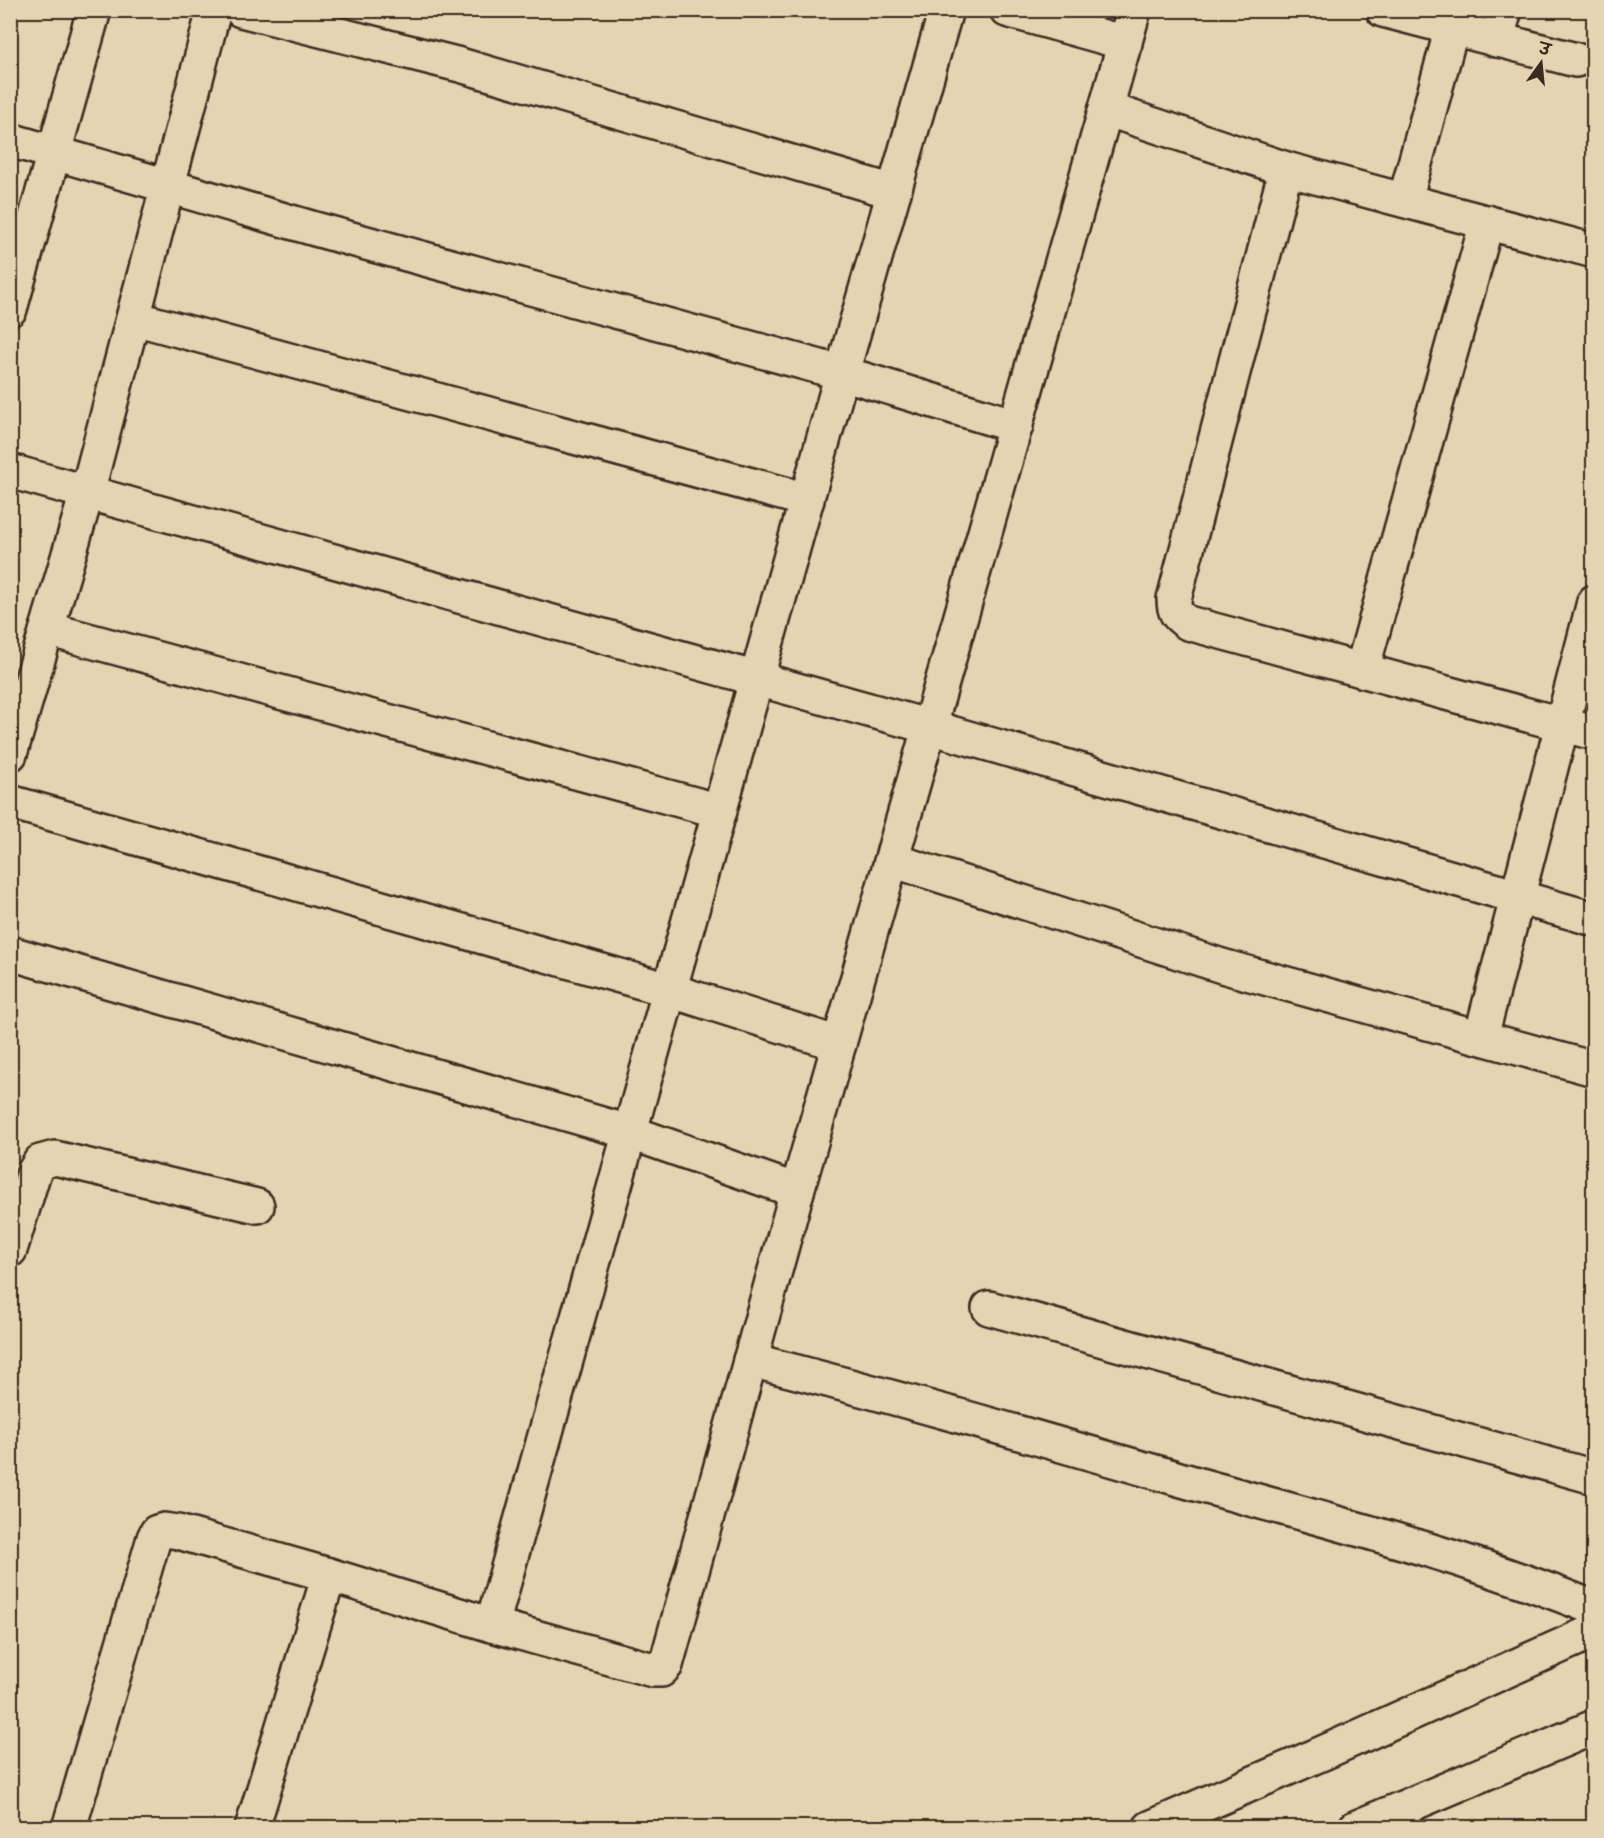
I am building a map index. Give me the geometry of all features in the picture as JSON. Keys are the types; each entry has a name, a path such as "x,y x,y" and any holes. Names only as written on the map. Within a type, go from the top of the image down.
{"street":[{"path":"12,296 55,153 94,10"},
{"path":"10,754 87,493 214,10"},
{"path":"241,10 460,65 894,192"},
{"path":"492,1625 842,373 946,10"},
{"path":"1007,10 1125,43"},
{"path":"69,1827 154,1538 157,1532 164,1530 329,1575 492,1625 661,1670 666,1665 797,1191 1134,10"},
{"path":"1383,10 1452,28 1501,25 1576,60"},
{"path":"1405,200 1452,28"},
{"path":"1106,109 1286,169 1593,251"},
{"path":"10,140 315,229 842,373 1016,426"},
{"path":"1286,169 1174,599 1177,616 1188,623 1593,733"},
{"path":"1362,670 1487,222"},
{"path":"134,318 807,500"},
{"path":"10,471 930,727 1593,920"},
{"path":"1481,1037 1593,602"},
{"path":"47,629 720,811"},
{"path":"10,802 669,990 839,1044"},
{"path":"892,861 1222,966 1593,1069"},
{"path":"10,952 629,1132 797,1191"},
{"path":"10,1250 34,1172 40,1162 55,1158 257,1206"},
{"path":"989,1308 1593,1477"},
{"path":"750,1360 845,1384 1402,1542 1559,1594 1593,1608"},
{"path":"252,1827 329,1575"},
{"path":"1150,1827 1325,1752 1593,1631"},
{"path":"1355,1827 1593,1727"}]}
